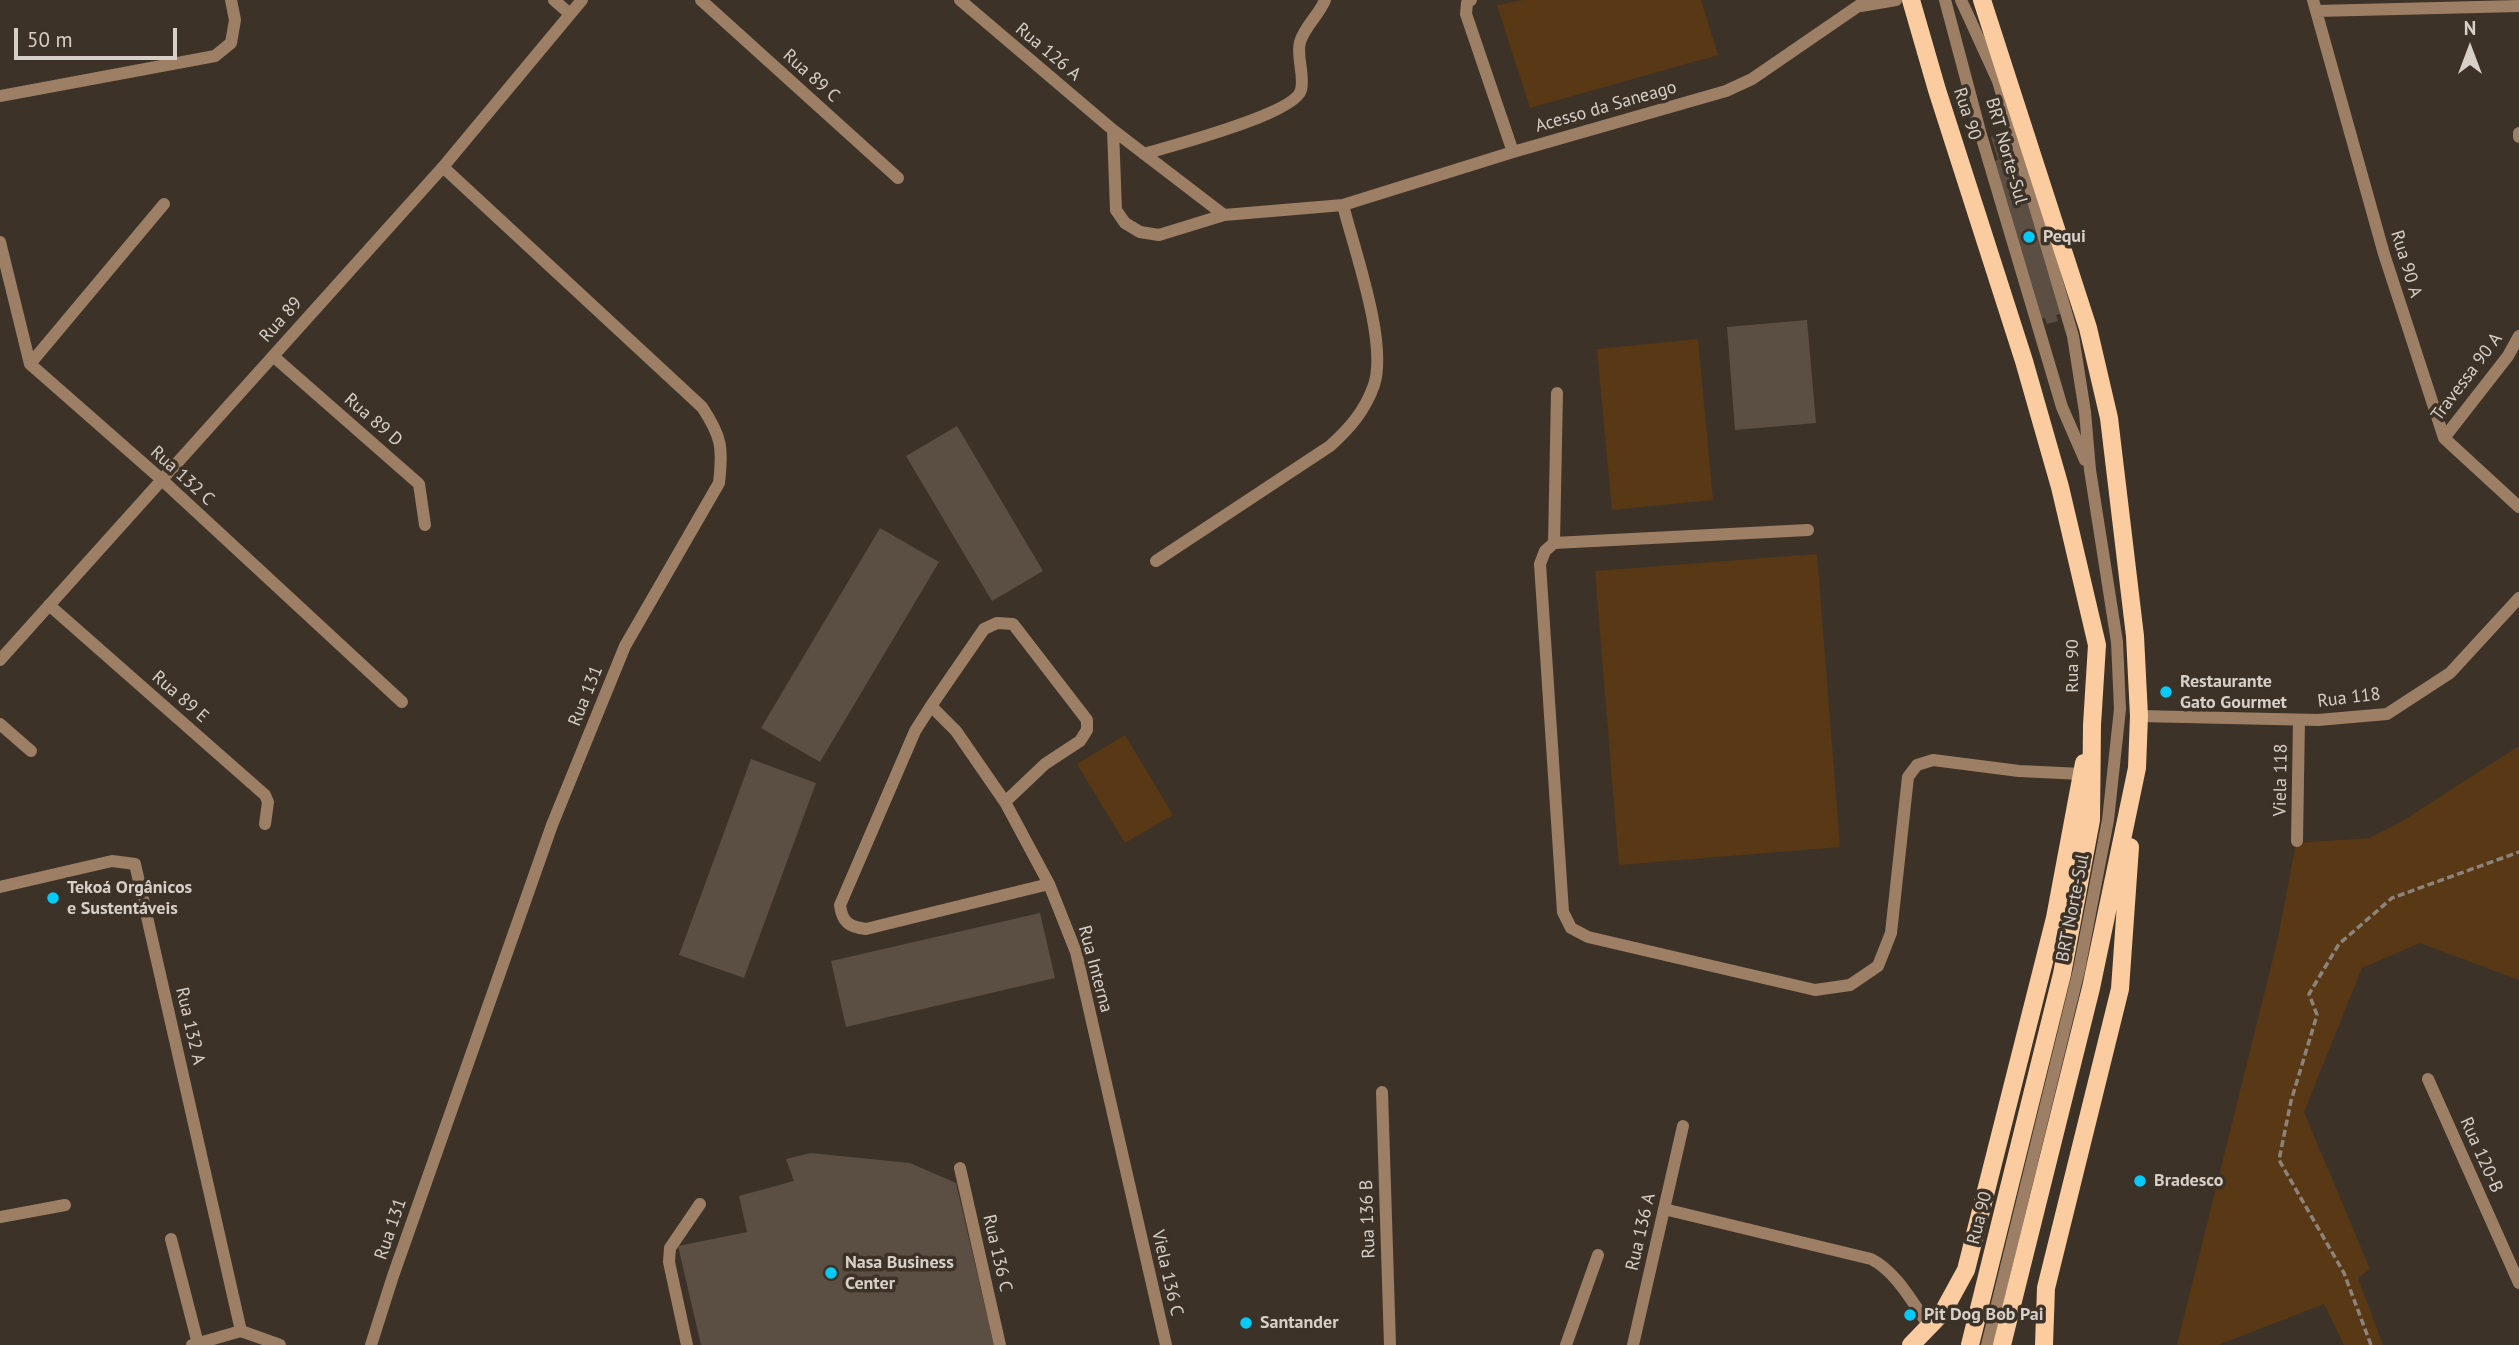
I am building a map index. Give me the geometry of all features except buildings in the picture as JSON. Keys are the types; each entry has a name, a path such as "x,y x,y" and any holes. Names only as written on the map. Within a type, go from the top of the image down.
{"main road":[{"path":"1982,0 2088,328 2106,405 2135,636 2139,716 2120,989 2046,1288 2044,1345"},
{"name":"Rua 90","path":"1906,1 2024,361 2060,487 2097,645 2092,726 2091,820 2062,974 1970,1345"},
{"path":"1911,1345 1943,1312 1966,1270 2055,918 2092,726"},
{"path":"2002,1345 2091,988 2137,768"}],"street":[{"path":"0,96 215,56 231,43 235,20 231,0"},
{"path":"554,0 570,13"},
{"name":"Rua 89","path":"0,660 443,167 582,0"},
{"name":"Rua 89 C","path":"701,0 898,178"},
{"name":"Rua 126 A","path":"960,0 1113,130"},
{"path":"1144,154 1260,118 1294,101 1301,90 1301,40 1325,0"},
{"path":"1471,0 1467,4 1466,13 1513,152"},
{"name":"BRT Norte-Sul","path":"1945,0 1981,135 2062,407 2090,470"},
{"name":"BRT Norte-Sul","path":"1961,0 1997,81 2073,336 2085,412 2090,470 2118,642 2120,709 2108,820 2079,971 1987,1345"},
{"name":"Acesso da Saneago","path":"1113,130 1116,210 1125,223 1140,232 1159,235 1224,215 1343,205 1513,152 1726,91 1752,79 1864,3 1906,1"},
{"path":"2315,6 2519,6"},
{"name":"Rua 90 A","path":"2315,6 2384,254 2444,438 2519,507"},
{"path":"1113,130 1224,215"},
{"name":"Rua 131","path":"371,1345 552,825 625,646 719,483 722,455 717,429 702,407 443,167"},
{"path":"30,364 164,204"},
{"path":"1156,561 1330,446 1355,423 1374,384 1378,338 1343,205"},
{"path":"0,242 30,364"},
{"name":"Travessa 90 A","path":"2444,438 2508,356 2519,336"},
{"name":"Rua 89 D","path":"272,356 419,484 425,526"},
{"name":"Rua 132 C","path":"30,364 160,479 401,702"},
{"path":"1554,543 1557,393"},
{"path":"1808,530 1554,543 1545,551 1540,564 1563,912 1571,928 1588,937 1815,990 1850,985 1878,966 1891,933 1908,777 1917,765 1933,760 2019,771 2082,774"},
{"name":"Rua 118","path":"2139,716 2299,720 2386,714 2450,673 2519,598"},
{"name":"Rua 89 E","path":"49,605 265,795 268,803 265,824"},
{"path":"1005,802 1045,764 1080,741 1087,730 1087,720 1013,624 997,623 984,629 915,731 840,905 842,917 851,927 866,929 1049,884"},
{"name":"Rua Interna","path":"931,706 956,730 1005,802 1049,884 1076,952 1134,1209"},
{"name":"Viela 118","path":"2297,841 2299,720"},
{"path":"0,724 30,751"},
{"name":"Rua 132 A","path":"0,887 112,861 135,864 241,1331"},
{"name":"Rua 120-B","path":"2428,1079 2519,1283"},
{"name":"Rua 136 B","path":"1382,1092 1390,1345"},
{"name":"Rua 136 A","path":"1633,1345 1683,1126"},
{"name":"Rua 136 C","path":"960,1168 1000,1345"},
{"path":"687,1345 669,1262 670,1248 700,1204"},
{"path":"0,1217 65,1205"},
{"name":"Viela 136 C","path":"1134,1209 1166,1345"},
{"path":"1664,1209 1871,1259 1881,1264 1892,1276 1930,1327"},
{"path":"171,1239 195,1344 241,1331 280,1345"},
{"path":"1566,1345 1598,1255"}],"path":[{"path":"2371,1345 2344,1273 2279,1160 2291,1101 2317,1015 2309,993 2339,944 2392,898 2519,852"}],"shaded area":[{"path":"1523,0 1701,0 1718,55 1530,108 1497,5"},
{"path":"1698,339 1713,500 1612,510 1597,349"},
{"path":"1817,554 1840,847 1619,865 1595,571"},
{"path":"1125,735 1173,815 1125,843 1077,764"},
{"path":"2519,746 2519,980 2420,943 2362,968 2304,1112 2370,1269 2358,1278 2383,1345 2344,1345 2324,1304 2218,1345 2177,1345 2278,938 2296,843 2369,838 2401,822"}],"place":[{"name":"Pequi","path":"2029,237"},
{"name":"Restaurante Gato Gourmet","path":"2166,692"},
{"name":"Tekoá Orgânicos e Sustentáveis","path":"53,898"},
{"name":"Bradesco","path":"2140,1181"},
{"name":"Nasa Business Center","path":"831,1273"},
{"name":"Pit Dog Bob Pai","path":"1910,1315"},
{"name":"Santander","path":"1246,1323"}]}
